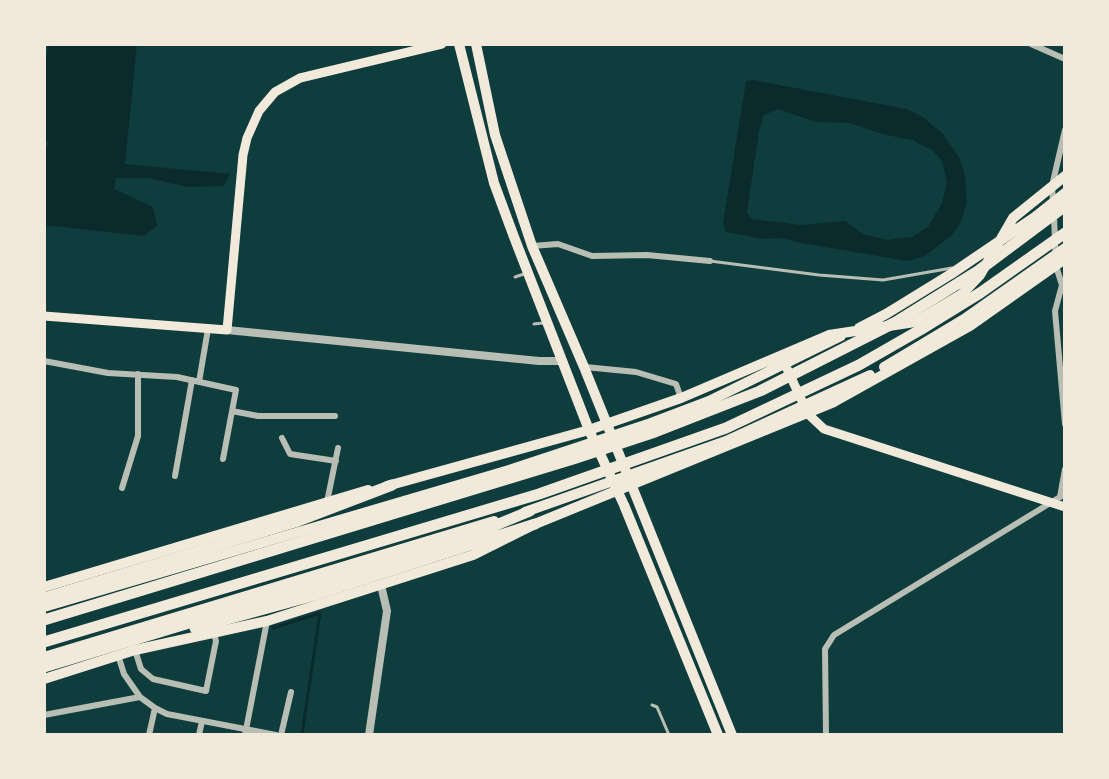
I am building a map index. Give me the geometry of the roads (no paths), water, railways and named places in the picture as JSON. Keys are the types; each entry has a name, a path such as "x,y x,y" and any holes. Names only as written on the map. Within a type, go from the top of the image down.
{"highway":[{"path":"44,620 573,459 655,432 760,391 896,322 978,271 1065,206"},
{"path":"44,642 539,494 726,428 835,377 920,330 980,293 1065,233"},
{"path":"44,598 295,522 392,485"},
{"path":"132,646 530,511"},
{"path":"44,667 209,626 535,524"}],"main road":[{"path":"44,316 227,330 243,155 259,111 275,92 300,78 442,44"},
{"path":"459,44 494,183 589,430 618,492 718,735"},
{"path":"476,44 495,135 532,246 732,735"},
{"path":"44,587 327,502 589,430 681,398 829,335 915,322 962,294 989,261 1013,218 1065,176"},
{"path":"44,607 509,470 651,423 738,387 886,314 1023,225 1065,193"},
{"path":"530,511 726,441 842,389 887,366 964,319 1065,248"},
{"path":"44,679 118,655 132,646 214,634 267,621 473,555 535,524 808,414 934,347 991,312 1060,263"},
{"path":"780,355 808,414 824,429 1058,498 1065,507"},
{"path":"44,657 448,540"}],"street":[{"path":"1031,44 1065,59"},
{"path":"1065,130 1052,186 1062,285 1055,311 1062,350 1065,424"},
{"path":"532,246 558,244 592,256 647,255 710,261"},
{"path":"175,476 208,329"},
{"path":"227,330 562,361"},
{"path":"44,361 108,373 196,381 236,390 223,459"},
{"path":"584,367 636,372 676,384 681,398"},
{"path":"122,488 138,436 138,374"},
{"path":"232,411 258,416 335,416"},
{"path":"282,438 290,454 336,461"},
{"path":"327,502 338,448"},
{"path":"826,735 825,649 834,635 1058,498 1065,469"},
{"path":"369,735 387,611 381,585"},
{"path":"246,732 267,621"},
{"path":"132,646 141,669 153,679 206,691 216,641 214,634"},
{"path":"118,655 124,674 140,697 155,708 167,714 246,732 278,735 291,692"},
{"path":"44,715 140,697"},
{"path":"149,735 155,708"},
{"path":"199,735 202,721"}],"lane":[{"path":"710,261 883,280 989,261"},
{"path":"515,277 528,273"},
{"path":"534,324 547,322"},
{"path":"652,705 657,707 669,735"}],"water":[{"path":"49,44 137,44 125,164 230,174 224,186 188,187 148,178 116,178 114,189 153,207 157,226 143,236 44,227 44,151 49,143 44,138 44,68"},
{"path":"746,81 906,109 923,117 943,134 959,157 965,175 967,202 960,224 951,236 925,256 908,261 784,238 763,239 726,232 723,223","holes":["778,109 816,122 850,123 912,140 932,150 942,161 947,182 942,203 928,227 912,237 887,240 863,234 845,221 801,225 751,219 747,212 764,115"]}],"waterway":[{"path":"273,628 320,613 302,735"}]}
